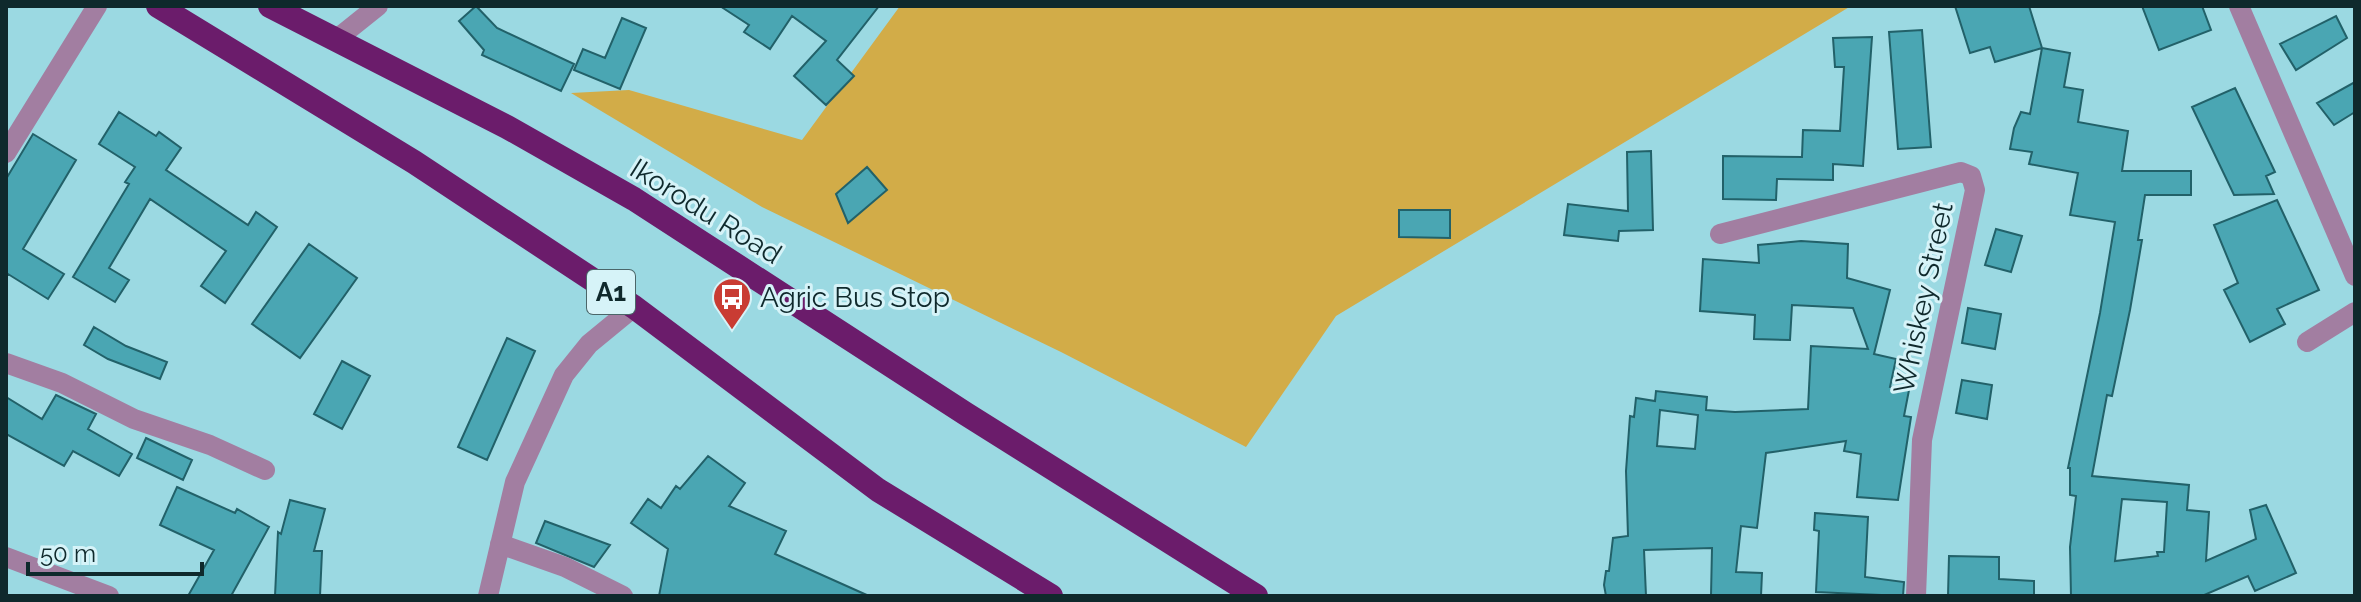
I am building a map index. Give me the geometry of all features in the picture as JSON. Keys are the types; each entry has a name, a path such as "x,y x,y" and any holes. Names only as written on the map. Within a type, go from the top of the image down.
{"highway":[{"name":"A1","path":"158,6 414,162 634,307 878,490 1051,596"},
{"name":"Ikorodu Road","path":"270,6 507,127 634,199 966,414 1256,596"}],"street":[{"path":"6,153 97,6"},
{"path":"332,39 378,6"},
{"path":"2239,6 2355,276"},
{"name":"Whiskey Street","path":"1720,234 1961,172 1971,176 1975,190 1922,440 1916,596"},
{"path":"488,596 515,482 564,375 589,344 634,307"},
{"path":"2307,342 2355,312"},
{"path":"6,363 62,383 134,419 210,445 265,470"},
{"path":"500,544 565,567 623,596"},
{"path":"6,557 109,596"}],"shaded area":[{"path":"900,6 1851,6 1336,316 1246,447 1061,352 762,207 571,93 629,90 802,140"}],"building":[{"path":"476,6 497,28 574,64 561,91 482,55 484,50 459,21"},
{"path":"720,6 879,6 837,60 854,76 826,105 794,76 826,41 792,16 770,49 744,32 749,25"},
{"path":"1955,6 2029,6 2042,48 1995,62 1990,47 1970,53"},
{"path":"2142,6 2202,6 2211,30 2159,50"},
{"path":"2336,16 2347,38 2296,70 2280,44"},
{"path":"622,18 646,28 620,89 574,70 583,49 605,58"},
{"path":"1922,30 1931,147 1898,149 1889,32"},
{"path":"1872,37 1863,166 1833,164 1833,180 1777,179 1776,200 1723,199 1723,156 1802,157 1803,130 1840,131 1844,67 1835,67 1833,38"},
{"path":"2042,48 2070,53 2064,87 2083,90 2078,122 2128,131 2122,171 2191,171 2191,195 2145,195 2138,240 2142,240 2130,310 2112,396 2107,395 2092,476 2189,485 2187,510 2209,512 2206,561 2256,539 2250,510 2266,505 2296,573 2255,591 2248,576 2202,596 2071,596 2070,547 2076,496 2070,495 2068,468 2115,222 2070,215 2078,173 2029,164 2032,152 2010,149 2021,112 2030,114","holes":["2122,499 2167,502 2164,552 2157,552 2158,556 2115,561"]},
{"path":"2355,82 2355,112 2334,125 2317,103"},
{"path":"2235,88 2275,172 2266,176 2274,194 2234,195 2192,107"},
{"path":"119,112 156,136 159,132 181,148 166,170 248,225 256,212 277,227 225,303 201,286 226,251 150,199 109,268 129,280 115,302 73,277 129,184 125,182 135,167 99,144"},
{"path":"33,134 76,160 23,249 64,274 48,299 8,274 6,277 6,179"},
{"path":"1651,151 1653,230 1619,231 1618,241 1564,235 1568,204 1628,211 1627,152"},
{"path":"867,167 887,190 848,223 836,194"},
{"path":"2277,200 2319,290 2277,309 2285,324 2250,342 2224,290 2238,283 2214,225"},
{"path":"1399,210 1450,210 1450,238 1399,237"},
{"path":"1996,229 2022,236 2011,272 1985,265"},
{"path":"1801,241 1848,244 1847,278 1890,290 1874,354 1896,359 1890,387 1909,390 1904,416 1911,417 1898,500 1857,497 1861,454 1844,451 1846,441 1766,453 1757,528 1741,526 1736,572 1762,573 1761,596 1711,596 1712,548 1644,550 1646,596 1606,596 1604,585 1613,538 1628,536 1626,471 1630,416 1634,417 1636,398 1655,401 1656,391 1707,397 1706,410 1808,409 1811,346 1868,349 1853,308 1792,305 1790,340 1754,339 1755,315 1700,311 1703,259 1759,263 1758,245","holes":["1660,410 1698,415 1695,449 1657,446"]},
{"path":"309,244 357,278 300,358 252,324"},
{"path":"1968,308 2001,314 1995,349 1962,343"},
{"path":"94,327 126,346 167,362 160,379 108,359 84,345"},
{"path":"507,338 535,351 487,460 458,447"},
{"path":"342,361 370,376 342,429 314,414"},
{"path":"1962,380 1992,385 1987,419 1956,413"},
{"path":"56,395 96,414 88,429 132,454 119,476 73,451 64,466 6,434 6,397 42,419"},
{"path":"146,438 192,460 183,480 137,458"},
{"path":"708,456 745,483 729,506 786,531 775,554 869,596 659,596 668,549 631,523 648,499 661,508 676,486 680,489"},
{"path":"177,487 235,513 237,509 269,527 231,596 188,596 214,550 160,525"},
{"path":"290,500 325,509 314,551 322,551 320,596 275,596 278,532 281,534"},
{"path":"1815,513 1868,517 1865,577 1904,582 1903,596 1816,592 1819,531 1814,530"},
{"path":"545,521 610,545 594,567 536,543"},
{"path":"1949,556 1999,557 1999,579 2034,581 2034,596 1948,596"}],"place":[{"name":"Agric Bus Stop","path":"732,331"}]}
